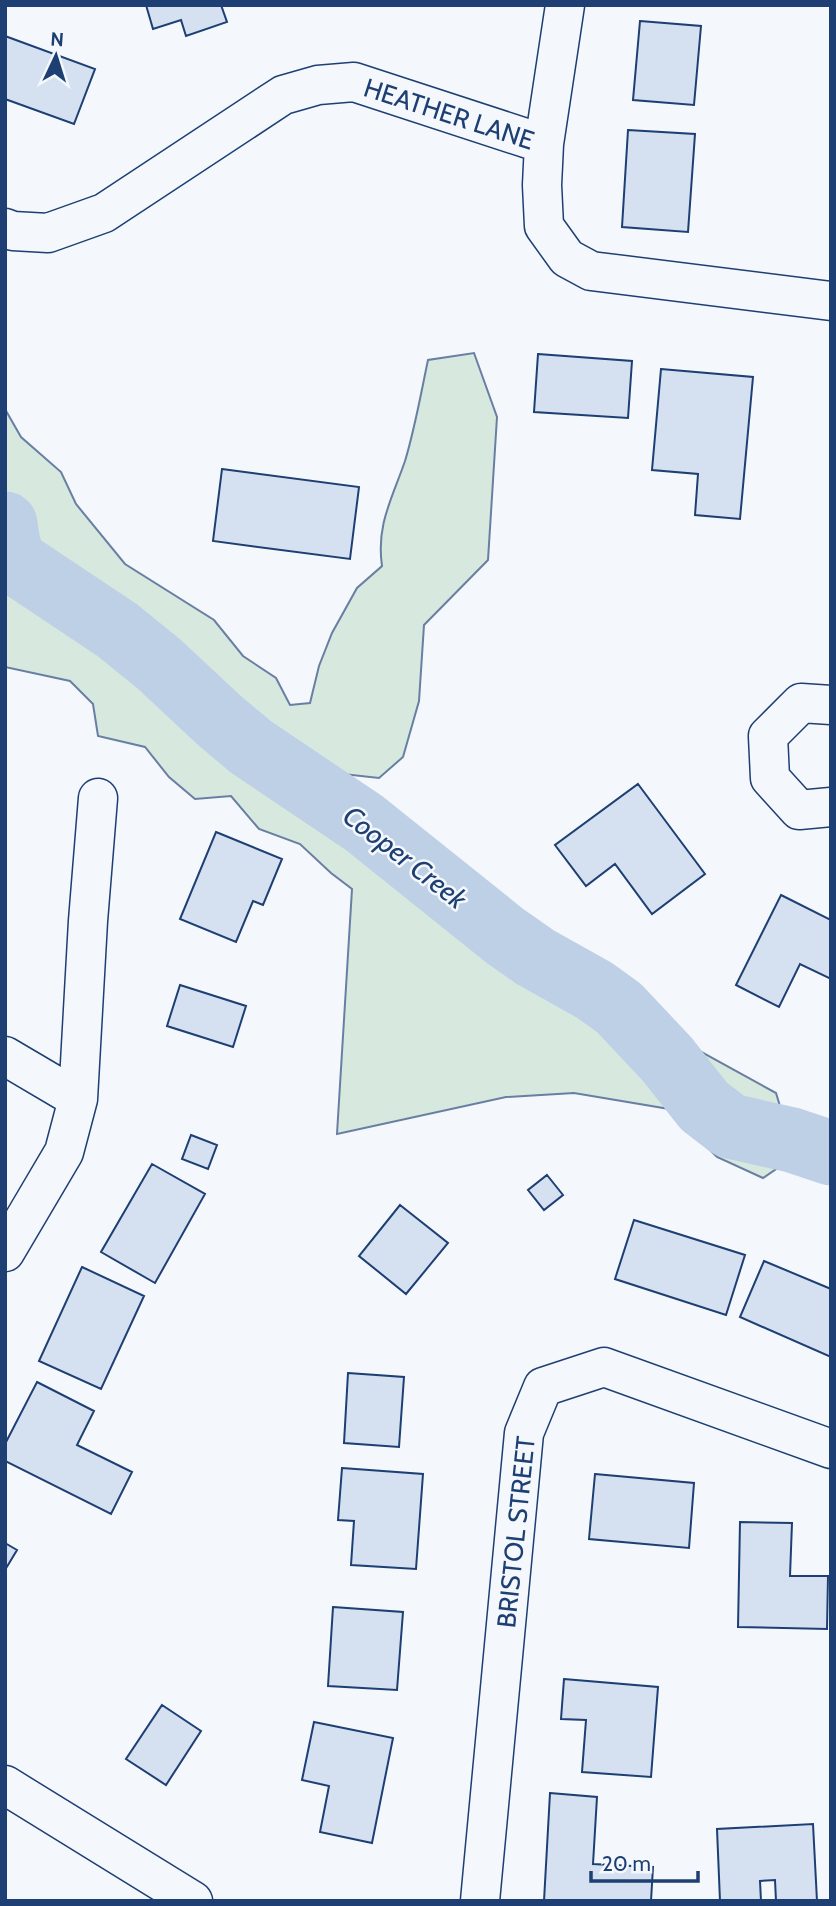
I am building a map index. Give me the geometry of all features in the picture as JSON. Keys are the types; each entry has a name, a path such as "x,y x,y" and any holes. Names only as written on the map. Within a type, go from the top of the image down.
{"street":[{"path":"544,144 565,5"},
{"name":"HEATHER LANE","path":"5,228 48,233 104,213 283,95 318,85 354,82 544,144 544,226 566,258 591,271 831,301"},
{"path":"831,705 800,702 768,736 770,778 799,810 831,807"},
{"path":"5,1252 64,1152 78,1099 98,798"},
{"path":"5,1056 78,1099"},
{"name":"BRISTOL STREET","path":"480,1901 524,1433 542,1387 604,1367 831,1449"},
{"path":"5,1785 193,1901"}],"shaded area":[{"path":"474,353 497,417 488,560 424,625 419,701 403,757 379,778 343,774 312,799 339,812 414,869 465,912 518,963 560,991 613,1037 667,1033 776,1093 795,1156 763,1178 717,1157 669,1109 574,1093 506,1097 337,1134 352,889 300,844 259,829 231,796 195,799 169,777 145,747 98,736 93,704 70,681 5,667 5,409 21,437 61,472 76,504 125,564 214,620 243,656 276,678 290,705 310,703 319,666 332,633 357,588 382,566 383,525 409,449 428,360"}],"building":[{"path":"146,5 221,5 227,22 186,36 181,20 153,29"},
{"path":"640,21 701,26 694,105 633,100"},
{"path":"5,36 95,69 74,124 5,99"},
{"path":"628,130 695,134 688,232 622,227"},
{"path":"538,354 632,361 628,418 534,412"},
{"path":"661,369 753,377 740,519 695,515 698,474 652,470"},
{"path":"222,469 359,487 350,559 213,541"},
{"path":"638,784 705,874 652,914 615,864 586,886 555,845"},
{"path":"216,832 282,859 263,905 253,901 236,942 180,919"},
{"path":"781,895 831,920 831,979 800,964 779,1007 736,985"},
{"path":"180,985 246,1006 233,1047 167,1026"},
{"path":"191,1135 217,1145 208,1169 182,1159"},
{"path":"152,1164 205,1194 155,1283 101,1252"},
{"path":"547,1175 563,1195 544,1210 528,1190"},
{"path":"400,1205 448,1243 406,1294 359,1256"},
{"path":"634,1220 745,1255 726,1315 615,1279"},
{"path":"764,1261 831,1289 831,1357 740,1317"},
{"path":"82,1267 144,1296 101,1389 39,1361"},
{"path":"348,1373 404,1377 399,1447 344,1443"},
{"path":"37,1382 94,1411 77,1445 132,1472 111,1514 5,1461 5,1444"},
{"path":"342,1468 423,1474 416,1569 351,1565 354,1521 338,1520"},
{"path":"595,1474 694,1483 689,1548 589,1539"},
{"path":"740,1522 792,1523 790,1576 828,1576 827,1629 738,1627"},
{"path":"5,1543 17,1550 5,1570"},
{"path":"333,1607 403,1612 397,1690 328,1686"},
{"path":"564,1679 658,1687 651,1777 582,1772 586,1720 561,1719"},
{"path":"162,1705 201,1731 166,1785 126,1759"},
{"path":"314,1722 393,1738 372,1843 320,1832 329,1786 302,1780"},
{"path":"550,1793 597,1797 593,1864 653,1867 651,1901 544,1901"},
{"path":"813,1824 817,1901 776,1901 775,1880 760,1881 761,1901 720,1901 717,1829"}],"waterway":[{"name":"Cooper Creek","path":"5,524 10,550 18,564 117,630 251,747 364,823 505,936 619,1008 667,1059 704,1106 730,1126 792,1140 831,1153"}]}
